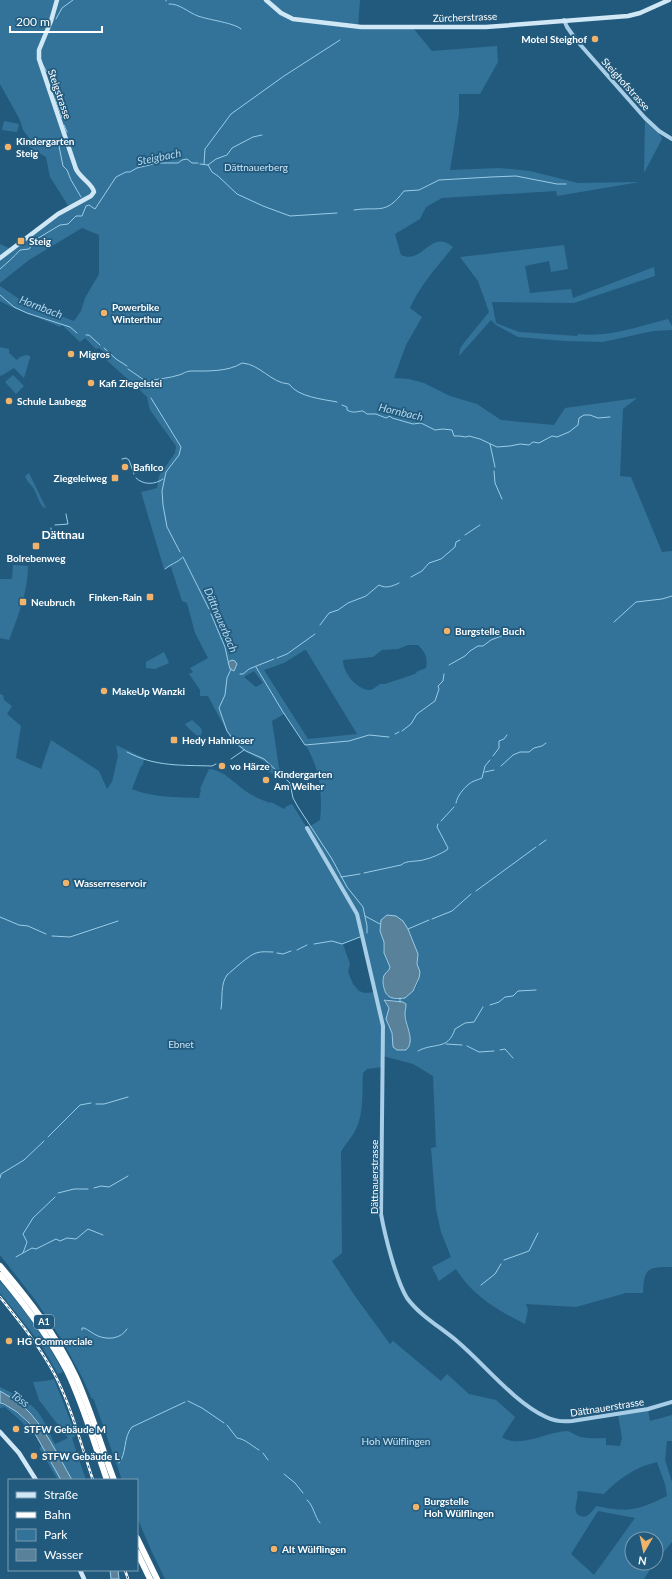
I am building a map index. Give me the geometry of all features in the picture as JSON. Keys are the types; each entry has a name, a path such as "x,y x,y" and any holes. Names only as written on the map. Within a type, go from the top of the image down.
{"highway":[{"name":"A1","path":"0,1266 37,1311 66,1357 84,1395 114,1479"},
{"name":"A1","path":"0,1275 38,1322 61,1360 80,1401 108,1479"},
{"path":"138,1540 156,1579"},
{"path":"138,1554 150,1579"}],"main road":[{"name":"Steigstrasse","path":"0,258 58,214 91,196 94,192 92,187 81,178 77,171 39,59 39,50 52,19 57,0"},
{"name":"Zürcherstrasse","path":"266,0 281,13 292,19 361,27 486,27 632,15 669,0"},
{"path":"0,1432 19,1453 35,1479"}],"street":[{"name":"Steighofstrasse","path":"564,20 567,28 580,45 645,118 666,136 672,139"},
{"name":"Dättnauerstrasse","path":"307,828 357,914 381,1019 383,1035 381,1214 394,1266 406,1296 416,1308 468,1350 507,1388 538,1413 550,1418 562,1421 572,1421 648,1409 672,1402"}],"green space":[{"path":"0,0 360,0 358,27 413,28 432,51 497,46 498,62 480,94 459,94 459,115 450,170 499,168 530,171 578,183 640,182 557,196 556,191 442,198 426,207 420,219 395,234 401,255 409,257 415,255 439,242 445,242 453,247 424,284 410,308 422,317 406,345 394,378 409,379 424,383 450,396 477,404 501,420 554,425 565,408 637,398 623,409 620,476 631,477 662,552 672,551 672,1267 657,1268 648,1271 644,1278 643,1293 626,1293 576,1307 526,1304 528,1310 525,1324 495,1308 478,1295 456,1269 439,1281 432,1267 451,1257 441,1232 436,1209 431,1148 436,1147 433,1076 413,1064 383,1056 383,1067 367,1069 363,1073 362,1102 359,1123 341,1152 342,1253 332,1261 390,1344 393,1341 441,1381 447,1374 469,1394 496,1400 515,1417 502,1437 509,1440 525,1441 566,1431 584,1438 606,1438 606,1445 620,1446 622,1438 618,1414 648,1409 650,1421 672,1415 672,1441 667,1441 665,1460 672,1482 672,1542 664,1552 664,1531 626,1531 635,1518 598,1511 571,1554 594,1575 624,1533 624,1571 649,1571 644,1579 165,1579 138,1519 138,1479 122,1479 94,1400 91,1397 62,1340 36,1301 0,1255 0,694 3,695 4,700 12,706 7,714 21,726 16,758 41,769 51,740 99,771 107,789 112,782 118,756 116,745 144,758 143,765 141,766 132,789 140,792 165,796 199,798 200,789 209,769 220,772 247,792 261,800 271,802 284,809 292,804 307,828 320,820 321,806 319,778 312,758 301,738 284,714 272,721 279,768 282,770 276,776 268,771 267,763 242,750 232,741 208,696 200,696 200,690 189,674 193,672 190,668 208,658 195,633 187,603 182,601 171,567 164,569 141,492 157,488 159,476 175,453 176,446 150,410 147,397 102,356 105,353 99,348 96,349 85,338 80,342 62,325 60,327 0,301 0,286 25,303 74,321 81,311 85,298 99,274 99,235 82,228 29,260 0,283 0,244 11,249 69,207 50,177 46,157 24,144 24,141 29,138 23,130 20,120 0,84","holes":["408,645 418,645 427,661 426,668 415,674 385,684 380,684 371,690 368,690 363,689 355,683 345,670 343,660 373,657 382,650 398,649","306,650 357,734 308,739 264,670 284,663","233,660 236,661 237,665 234,671 230,669 229,664","254,671 263,683 256,687 244,677","390,915 396,916 405,924 416,948 419,981 414,990 405,998 389,996 384,988 383,977 390,967 385,957 383,949 384,941 380,931 381,920","363,936 375,992 365,993 359,991 353,984 348,972 350,964 343,944","384,999 403,1002 406,1005 405,1014 410,1033 409,1047 393,1045 392,1033 387,1023 389,1008 384,1002","657,1462 665,1484 667,1496 633,1509 625,1510 596,1506 586,1516 583,1517 577,1514 577,1492 604,1494 622,1478 649,1464"]},
{"path":"4,121 19,124 17,132 2,130"},
{"path":"645,121 661,136 662,139 644,173"},
{"path":"564,245 568,269 551,272 549,261 525,266 530,293 571,289 573,298 654,267 655,276 574,303 492,302 496,323 519,332 577,336 578,334 589,335 612,333 668,319 672,326 672,330 653,331 603,342 565,341 518,337 496,325 491,320 459,356 460,349 463,344 489,312 478,281 460,257"},
{"path":"0,347 9,349 9,353 17,360 26,355 30,356 24,378 14,368 1,376 0,375"},
{"path":"13,375 24,386 16,394 5,382"},
{"path":"29,473 46,508 41,505 34,489 25,476"},
{"path":"13,565 28,566 28,576 22,604 9,640 0,638 0,579 12,579"},
{"path":"164,652 169,663 155,669 146,668 146,662"},
{"path":"192,720 201,728 202,732 200,737 185,724"},
{"path":"0,1281 34,1325 63,1372 58,1374 40,1343 0,1293"},
{"path":"54,1379 76,1435 72,1438 86,1479 71,1479 38,1422 15,1400 0,1391 0,1387 29,1403 37,1411 55,1444 68,1438 39,1400 33,1382"},
{"path":"0,1404 16,1411 28,1424 34,1434 31,1435 22,1422 5,1407 0,1408"},
{"path":"42,1446 60,1479 57,1479 39,1448"}],"water":[{"path":"232,660 237,664 234,671 230,669 228,662"},
{"path":"387,915 396,916 403,921 408,929 418,954 417,964 420,972 419,978 413,991 405,998 392,998 385,992 384,988 383,977 390,967 384,953 384,942 380,931 381,920"},
{"path":"384,1000 403,1002 406,1004 405,1018 410,1042 406,1050 397,1050 393,1047 392,1033 386,1019 389,1008"},
{"path":"0,1391 15,1400 31,1414 50,1441 71,1479 60,1479 29,1423 17,1412 0,1403"},
{"path":"110,1571 118,1571 119,1579 111,1579"}],"waterway":[{"path":"56,19 62,8 73,0"},
{"name":"Steigbach","path":"169,4 173,4 195,15 233,25 241,29"},
{"path":"204,164 205,149 231,114 284,76 340,40"},
{"path":"43,65 47,72 52,75 56,101 62,118"},
{"path":"64,125 67,132"},
{"path":"208,165 216,159 227,155 232,148 253,137 262,135"},
{"path":"62,139 59,146 63,166 67,170 81,197"},
{"name":"Steigbach","path":"0,269 20,250 29,249 35,240 60,225 68,224 76,216 82,216 86,206 89,205 95,209 116,177 137,168 158,163 178,163 187,159 192,163 198,163"},
{"path":"200,164 208,165 212,172 237,194 290,216 337,213"},
{"path":"354,210 386,207 392,204 404,191 419,190 439,180 516,176 557,184 566,184"},
{"name":"Hornbach","path":"0,295 14,307 27,313 70,327 77,333"},
{"name":"Hornbach","path":"86,335 89,335 100,345"},
{"name":"Hornbach","path":"104,348 116,359 127,366"},
{"name":"Hornbach","path":"128,369 144,380 148,381 175,376 189,371 210,371 230,368 242,363 248,364 283,383 289,384 304,395 337,402"},
{"name":"Dättnauerbach","path":"151,398 181,447 179,455 166,472 162,491 167,527 180,552"},
{"name":"Hornbach","path":"342,405 347,407 347,410 352,412 363,411 367,414 376,414 386,418 390,416 392,418 413,424 421,423 435,430 452,430 454,436 469,436 480,439 497,447 520,444 529,445 533,442 539,443 552,436 557,437 569,432 578,425 579,418 584,415 590,415 598,418 610,417"},
{"path":"490,444 495,467"},
{"path":"122,459 126,458 129,460 134,474"},
{"path":"494,471 495,483 502,499"},
{"path":"136,478 146,483 153,483 163,479"},
{"path":"55,525 68,524 66,514"},
{"path":"465,535 480,525"},
{"path":"51,528 52,540"},
{"path":"411,577 422,571 429,563 441,559 455,547 456,542 460,540"},
{"name":"Dättnauerbach","path":"183,557 209,609"},
{"path":"165,569 182,558"},
{"path":"320,625 329,613 366,596 379,585 387,587 399,583"},
{"path":"614,622 636,602 662,599 672,596"},
{"name":"Dättnauerbach","path":"211,614 225,647 228,661"},
{"path":"449,665 465,656 478,646 483,646 491,640 514,631"},
{"path":"277,658 287,654 315,634"},
{"path":"240,674 243,674 249,669 274,659"},
{"path":"256,667 305,745 349,741 369,735 389,737"},
{"name":"Dättnauerbach","path":"231,669 227,678 225,695 219,708 227,731 236,743 246,751 264,759 290,783 293,798 298,807 332,859 347,887 363,907 367,933"},
{"path":"402,731 411,724 417,714 435,701 439,689 438,686 443,681 444,674"},
{"path":"395,734 399,732"},
{"path":"493,756 499,748 499,741 504,739 507,735"},
{"path":"501,766 513,755 520,752 529,752 546,743"},
{"path":"231,759 244,750"},
{"path":"127,752 137,757 158,763 212,766 216,764"},
{"path":"456,803 459,795 467,786 482,778 485,766 490,760"},
{"path":"485,772 494,770"},
{"path":"441,821 454,807"},
{"path":"364,873 401,865 403,863 420,861 436,856 447,850 448,848 437,827 438,824"},
{"name":"Dättnauerbach","path":"539,845 546,840"},
{"name":"Dättnauerbach","path":"476,891 536,847"},
{"path":"341,877 360,874"},
{"name":"Dättnauerbach","path":"432,919 452,911 471,894"},
{"path":"365,916 380,924"},
{"path":"0,917 19,925 28,926 46,934"},
{"path":"408,929 429,920"},
{"path":"52,936 70,937 118,921"},
{"name":"Dättnauerbach","path":"314,944 332,941 342,944 360,937"},
{"name":"Dättnauerbach","path":"297,950 307,945"},
{"name":"Dättnauerbach","path":"277,953 283,954 291,951"},
{"name":"Dättnauerbach","path":"221,1009 223,983 227,975 253,954 260,952 273,952"},
{"path":"490,1005 499,1002 505,997 513,996 518,991 536,990"},
{"path":"418,1051 424,1048 440,1045 449,1040 455,1029 465,1023 474,1022 483,1007"},
{"path":"446,1044 462,1045"},
{"path":"467,1046 479,1052 494,1051"},
{"path":"500,1050 505,1049 513,1058"},
{"path":"96,1104 104,1104 128,1097"},
{"path":"48,1137 80,1105 91,1103"},
{"path":"0,1178 1,1174 24,1160 44,1141"},
{"path":"94,1188 101,1186 109,1187 128,1176"},
{"path":"58,1193 74,1189 88,1189"},
{"path":"16,1257 23,1253 27,1242 23,1234 33,1218 55,1197"},
{"path":"23,1253 32,1248 36,1249 56,1239 60,1241 67,1238 76,1239 88,1229 103,1235"},
{"path":"504,1260 529,1251 538,1233"},
{"path":"481,1285 495,1274 501,1264"},
{"path":"82,1330 82,1328 84,1328 98,1336 114,1338 121,1335 127,1329"},
{"path":"188,1401 202,1408 224,1423"},
{"path":"119,1463 123,1455 127,1436 132,1427 185,1402"},
{"path":"227,1425 237,1438 246,1441 259,1450"},
{"path":"263,1453 268,1460"},
{"path":"284,1474 295,1483 303,1493"},
{"path":"307,1500 320,1523"}],"railway":[{"path":"0,1297 22,1325 55,1375 71,1413 93,1479"},
{"path":"125,1571 128,1579"}],"place":[{"name":"Motel Steighof","path":"595,39"},
{"name":"Kindergarten Steig","path":"8,147"},
{"name":"Steig","path":"21,241"},
{"name":"Powerbike Winterthur","path":"104,313"},
{"name":"Migros","path":"71,354"},
{"name":"Kafi Ziegelstei","path":"91,383"},
{"name":"Schule Laubegg","path":"9,401"},
{"name":"Bafilco","path":"125,467"},
{"name":"Ziegeleiweg","path":"115,478"},
{"name":"Bolrebenweg","path":"36,546"},
{"name":"Finken-Rain","path":"150,597"},
{"name":"Neubruch","path":"23,602"},
{"name":"Burgstelle Buch","path":"447,631"},
{"name":"MakeUp Wanzki","path":"104,691"},
{"name":"Hedy Hahnloser","path":"174,740"},
{"name":"vo Härze","path":"222,766"},
{"name":"Kindergarten Am Weiher","path":"266,780"},
{"name":"Wasserreservoir","path":"66,883"},
{"name":"HG Commerciale","path":"9,1341"},
{"name":"STFW Gebäude M","path":"16,1429"},
{"name":"STFW Gebäude L","path":"34,1456"},
{"name":"Burgstelle Hoh Wülflingen","path":"416,1507"},
{"name":"Alt Wülflingen","path":"274,1549"}],"district":[{"name":"Dättnau","path":"63,535"}],"park label":[{"name":"Dättnauerberg","path":"256,167"},
{"name":"Ebnet","path":"181,1044"},
{"name":"Hoh Wülflingen","path":"396,1441"}],"water label":[{"name":"Töss","path":"20,1399"}]}
